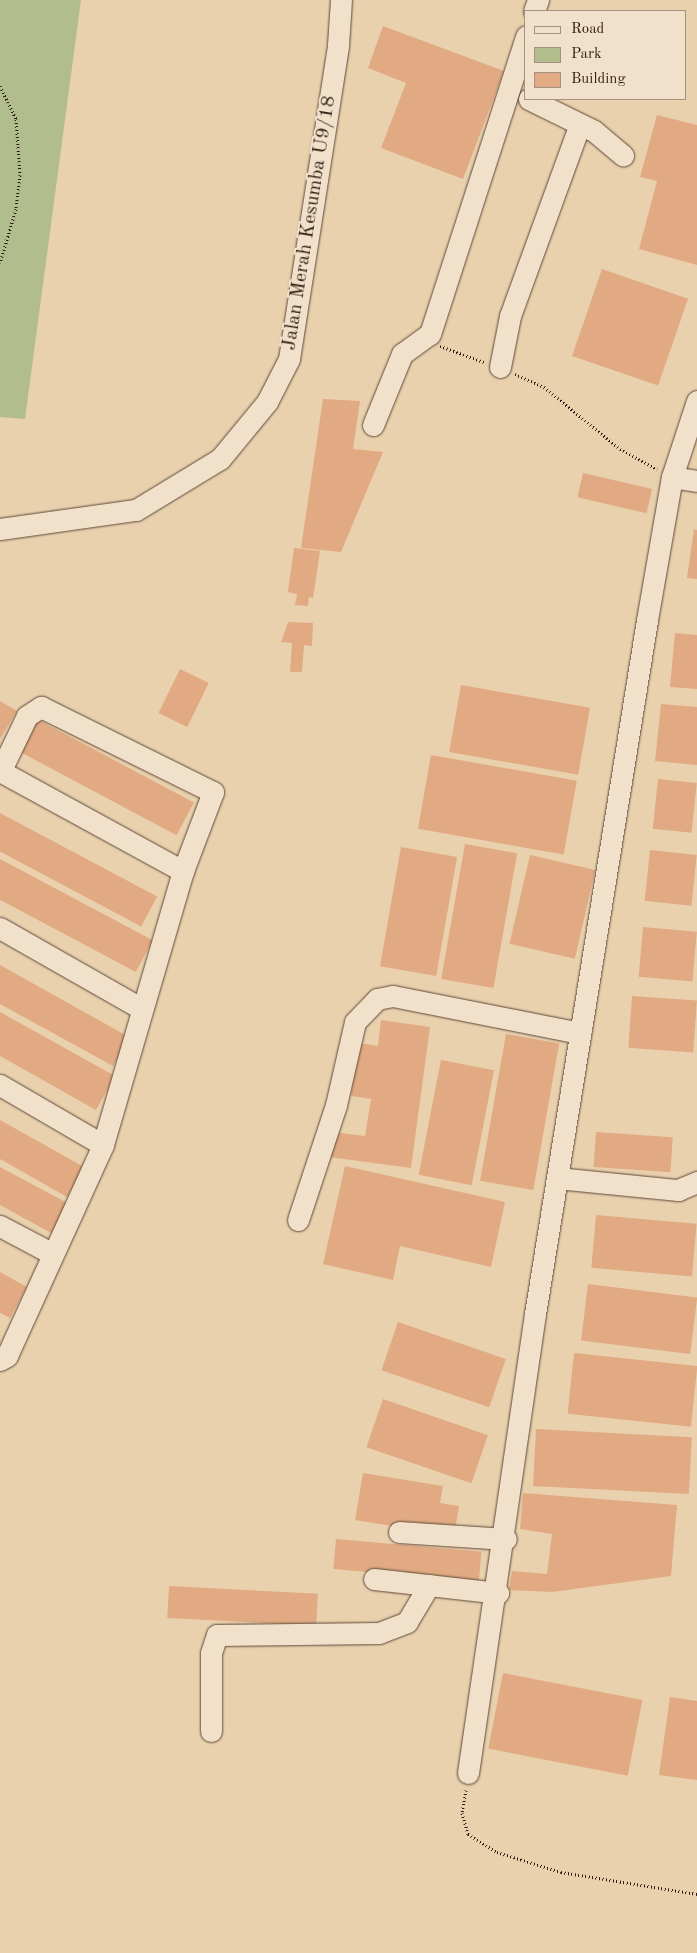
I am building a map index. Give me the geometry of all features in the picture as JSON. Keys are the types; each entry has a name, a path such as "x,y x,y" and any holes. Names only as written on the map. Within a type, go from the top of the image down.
{"street":[{"name":"Jalan Merah Kesumba U9/18","path":"0,529 136,510 220,459 267,402 289,359 338,45 341,0"},
{"path":"373,425 402,354 430,334 521,95 524,60"},
{"path":"531,100 580,124 623,155"},
{"path":"500,368 510,316 580,124"},
{"path":"468,1773 498,1593 557,1178 672,477 697,401"},
{"path":"672,477 697,481"},
{"path":"0,1360 7,1356 52,1253 103,1145 183,872 213,792 41,707 27,716 0,771 183,872"},
{"path":"0,928 142,1009"},
{"path":"298,1220 336,1105 355,1022 377,999 393,996 580,1033"},
{"path":"0,1085 103,1145"},
{"path":"557,1178 678,1190 697,1182"},
{"path":"0,1226 52,1253"},
{"path":"399,1532 506,1539"},
{"path":"374,1579 498,1593"},
{"path":"212,1731 211,1653 217,1635 379,1633 408,1622 429,1585"}],"path":[{"path":"0,86 16,119 20,175 16,209 0,263"},
{"path":"430,334 433,344 500,368 544,387 620,448 672,477"},
{"path":"468,1773 463,1822 468,1834 484,1845 561,1872 697,1894"}],"green space":[{"path":"0,0 81,0 25,419 0,417"}],"building":[{"path":"383,26 504,71 463,179 381,148 406,83 368,68"},
{"path":"657,115 697,125 697,265 639,249 657,181 640,177"},
{"path":"602,269 688,299 658,386 572,356"},
{"path":"323,399 360,401 353,449 383,452 341,552 301,548"},
{"path":"583,473 652,489 647,513 577,497"},
{"path":"694,529 697,530 697,579 687,578"},
{"path":"294,548 320,551 313,598 309,597 308,606 295,605 297,594 288,592"},
{"path":"288,622 313,623 312,646 304,645 302,672 290,672 292,643 281,642"},
{"path":"675,633 697,635 697,689 670,687"},
{"path":"180,669 209,683 187,727 159,713"},
{"path":"461,685 590,708 578,775 449,752"},
{"path":"0,701 17,711 0,739"},
{"path":"661,704 697,707 697,765 655,761"},
{"path":"35,718 194,803 177,835 18,751"},
{"path":"431,755 577,781 564,855 418,829"},
{"path":"658,779 697,783 692,833 653,829"},
{"path":"0,813 157,897 141,927 0,852"},
{"path":"465,844 517,853 493,988 441,979"},
{"path":"401,847 457,857 436,976 380,966"},
{"path":"650,850 697,855 691,906 645,901"},
{"path":"530,855 595,870 575,959 510,944"},
{"path":"0,859 153,940 136,972 0,900"},
{"path":"643,927 697,932 692,982 639,977"},
{"path":"0,965 129,1037 113,1066 0,1004"},
{"path":"632,996 697,1001 693,1052 628,1048"},
{"path":"0,1012 115,1076 96,1110 0,1056"},
{"path":"381,1020 430,1027 411,1168 329,1157 333,1132 365,1136 371,1099 351,1096 358,1043 378,1046"},
{"path":"506,1034 559,1043 533,1190 480,1181"},
{"path":"441,1060 494,1070 472,1185 419,1175"},
{"path":"0,1120 84,1167 67,1197 0,1159"},
{"path":"596,1132 673,1137 670,1172 594,1167"},
{"path":"345,1166 505,1202 491,1267 400,1246 393,1280 323,1264"},
{"path":"0,1167 69,1204 53,1234 0,1205"},
{"path":"596,1215 697,1224 692,1277 591,1268"},
{"path":"0,1272 27,1287 10,1318 0,1313"},
{"path":"588,1284 697,1297 690,1354 581,1341"},
{"path":"398,1322 506,1359 489,1407 381,1370"},
{"path":"574,1353 697,1366 691,1427 568,1414"},
{"path":"383,1399 488,1435 471,1483 366,1447"},
{"path":"536,1429 692,1437 689,1494 533,1486"},
{"path":"363,1473 443,1486 440,1503 459,1506 454,1536 355,1520"},
{"path":"523,1493 677,1505 671,1576 552,1592 509,1590 512,1571 547,1574 552,1534 520,1529"},
{"path":"336,1539 481,1552 479,1582 333,1569"},
{"path":"169,1586 318,1594 316,1626 167,1618"},
{"path":"503,1673 642,1700 628,1776 488,1749"},
{"path":"670,1697 697,1701 697,1780 659,1775"}]}
